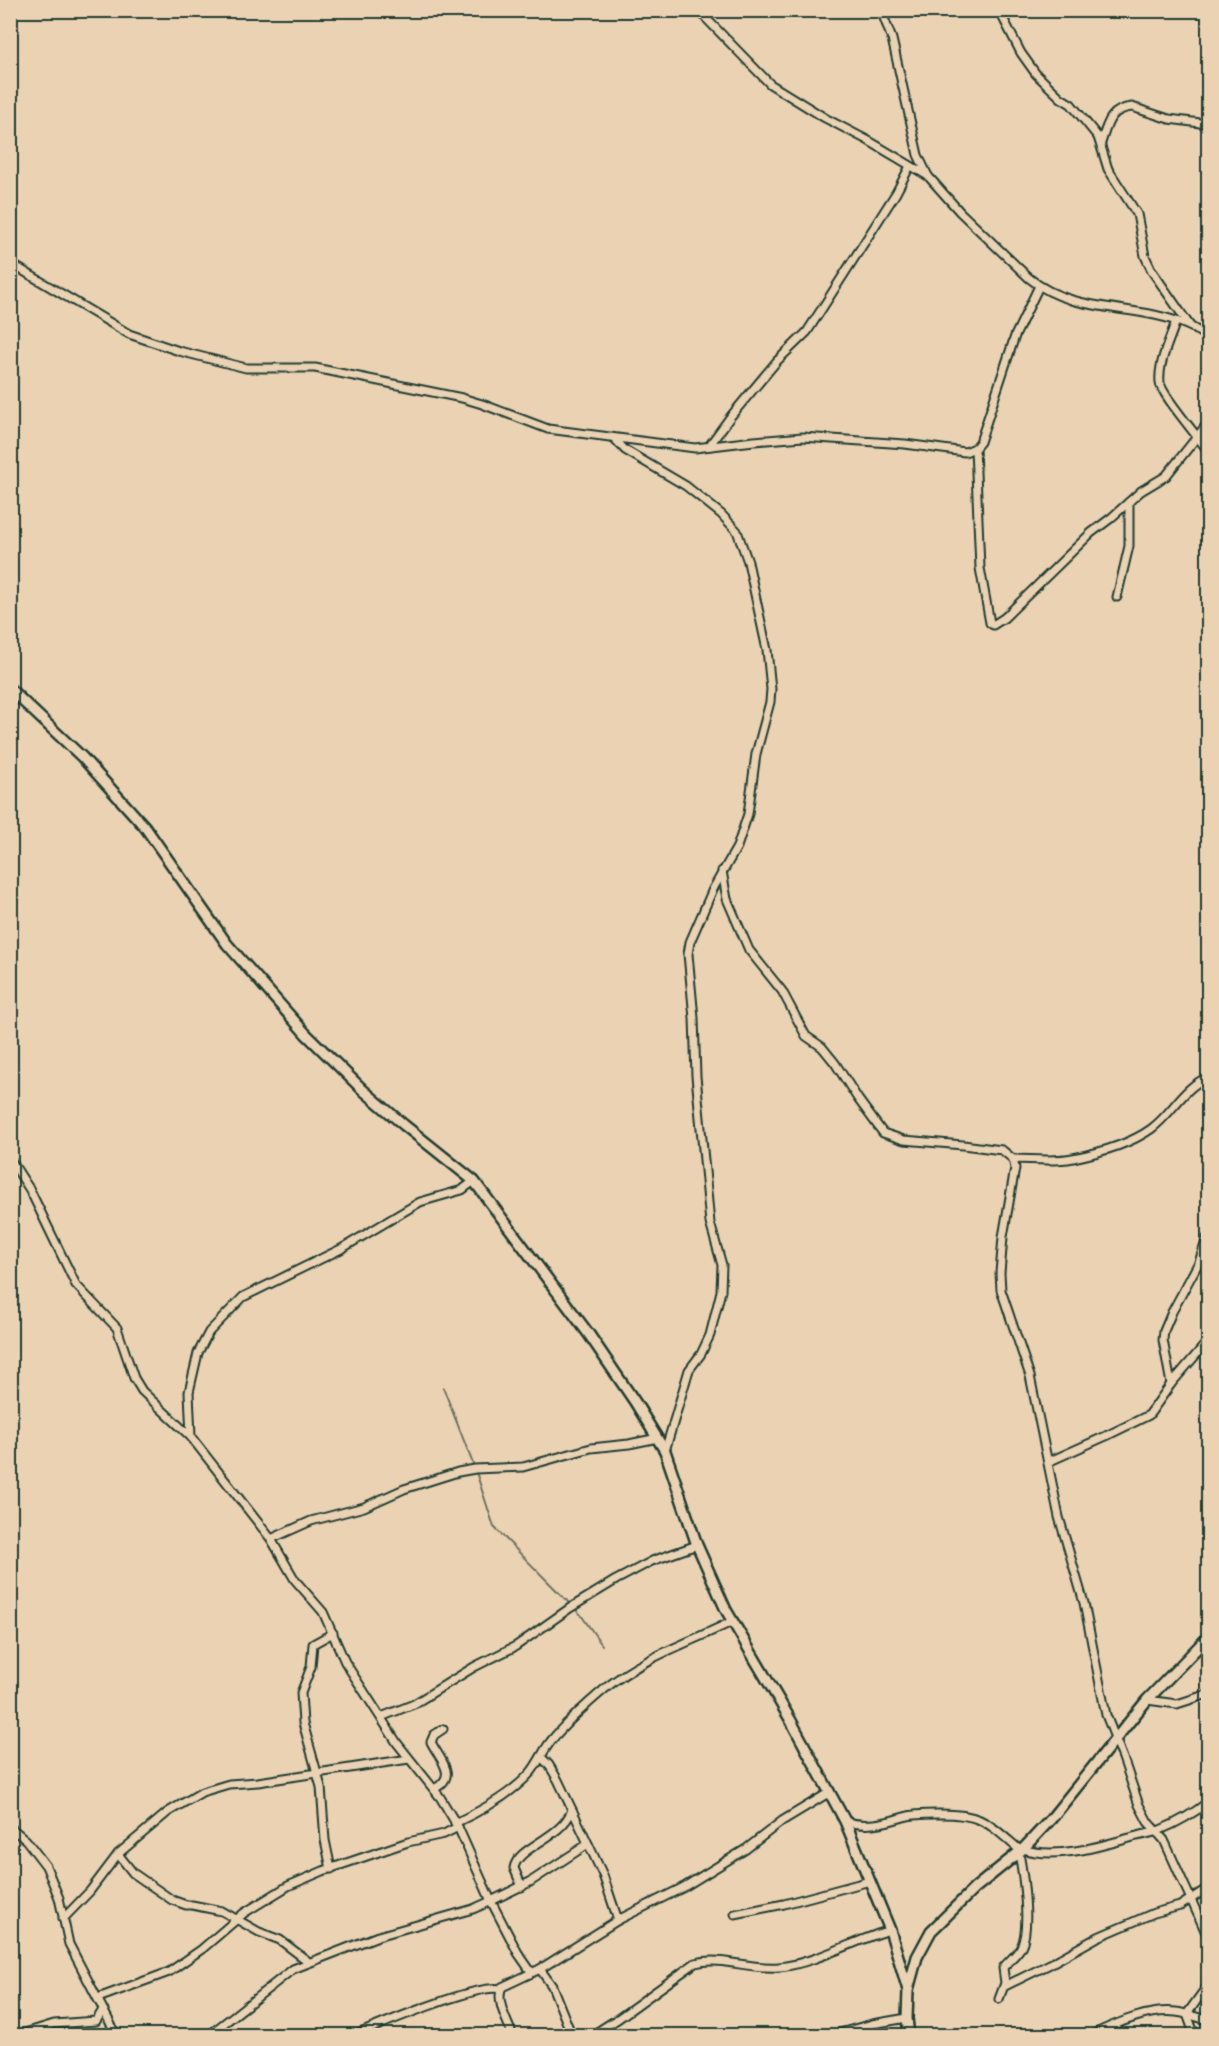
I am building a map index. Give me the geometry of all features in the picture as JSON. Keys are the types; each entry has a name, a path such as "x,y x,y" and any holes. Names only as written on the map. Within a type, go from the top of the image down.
{"street":[{"path":"698,10 770,84 928,176"},
{"path":"881,10 892,39 918,155 928,176 960,212 1007,259 1039,286 1065,298 1086,304 1151,314 1176,321 1190,326 1209,338"},
{"path":"999,10 1021,53 1036,74 1081,115 1101,143 1108,168 1137,214 1145,256 1152,271 1190,326"},
{"path":"1101,143 1109,118 1126,107 1169,119 1209,124"},
{"path":"709,446 777,361 807,332 896,193 910,166"},
{"path":"10,263 129,334 179,351 246,368 315,368 472,401 548,429 695,448 803,438 905,444 956,452 970,451 975,448"},
{"path":"1039,286 1015,336 983,433 975,448 980,568 990,623 993,625 1004,618 1091,533 1141,491 1166,476 1209,423"},
{"path":"1176,321 1161,363 1160,384 1164,396 1209,451"},
{"path":"614,438 625,450 686,486 730,522 737,531 748,562 767,650 771,683 770,702 756,754 748,814 737,847 722,871 695,932 688,954 703,1155 708,1182 710,1223 722,1265 721,1291 710,1335 701,1354 689,1370 665,1451"},
{"path":"1117,597 1129,546 1129,502"},
{"path":"10,689 82,757 145,827 227,944 306,1034 363,1090 430,1148 474,1181 588,1333 665,1451 697,1545 733,1621 845,1821 890,1930 908,1990"},
{"path":"722,871 727,899 749,950 782,992 806,1036 822,1047 835,1063 883,1133 904,1140 963,1144 1002,1150 1013,1159 1015,1168 1003,1237 1001,1290 1030,1376 1059,1517 1084,1603 1106,1715 1139,1805 1148,1822 1158,1831 1168,1848 1209,1937"},
{"path":"1013,1159 1071,1158 1133,1138 1150,1129 1191,1087 1209,1077"},
{"path":"10,1159 34,1198 76,1285 117,1328 137,1384 149,1399 191,1437 271,1539 295,1580 323,1612 345,1662 409,1759 434,1789 456,1825 491,1902 531,1973"},
{"path":"191,1437 189,1392 198,1353 209,1332 243,1297 341,1249 420,1202 462,1190 474,1181"},
{"path":"1171,1384 1163,1340 1164,1331 1196,1269 1208,1238"},
{"path":"1048,1462 1149,1415 1171,1384 1209,1341"},
{"path":"271,1539 311,1521 350,1512 404,1489 458,1472 524,1467 591,1448 658,1438"},
{"path":"381,1717 414,1704 474,1667 516,1646 582,1600 652,1561 697,1545"},
{"path":"98,1998 169,1971 202,1949 274,1893 314,1874 408,1842 444,1834 502,1796 530,1773 557,1734 592,1700 625,1673 733,1621"},
{"path":"331,1869 325,1840 321,1787 303,1723 301,1693 311,1667 313,1644 333,1633"},
{"path":"909,2036 908,1990 917,1957 931,1931 975,1887 1021,1851 1051,1819 1147,1700 1209,1637"},
{"path":"1147,1700 1177,1704 1209,1694"},
{"path":"434,1789 443,1785 447,1778 446,1771 431,1742 434,1734 443,1729"},
{"path":"541,1758 554,1773 572,1810 609,1889 618,1920"},
{"path":"63,1919 90,1891 118,1854 168,1812 202,1792 229,1784 409,1759"},
{"path":"353,2036 465,1994 489,1988 500,1989 540,1969 618,1920 684,1887 746,1849 789,1817 830,1792"},
{"path":"845,1821 870,1825 919,1814 962,1813 989,1824 1021,1851 1039,1852 1085,1849 1158,1831 1183,1819 1209,1802"},
{"path":"522,1887 514,1868 515,1862 524,1853 559,1830 572,1810"},
{"path":"10,1827 26,1840 46,1866 54,1883 69,1944 117,2036"},
{"path":"208,2036 294,1969 378,1936 491,1902 522,1887 588,1844"},
{"path":"999,1999 1005,1986 1003,1968 1022,1946 1024,1934 1021,1851"},
{"path":"118,1854 133,1873 172,1900 186,1905 211,1908 280,1940 309,1962"},
{"path":"735,1914 784,1904 870,1881"},
{"path":"1005,1986 1098,1937 1154,1913 1180,1906 1209,1888"},
{"path":"591,2036 620,2018 694,1963 732,1962 761,1967 780,1967 890,1930"},
{"path":"540,1969 552,1986 572,2036"},
{"path":"1187,2014 1209,1985"},
{"path":"500,1989 501,2001 513,2036"},
{"path":"96,2021 103,2010"},
{"path":"1089,2036 1147,2014 1164,2012 1187,2014 1209,2020"},
{"path":"1187,2014 1195,2036"},
{"path":"829,2036 872,2024 907,2018"},
{"path":"15,2036 54,2024 96,2021 110,2023"}],"waterway":[{"path":"443,1387 475,1469 494,1527 581,1615 602,1645"}]}
